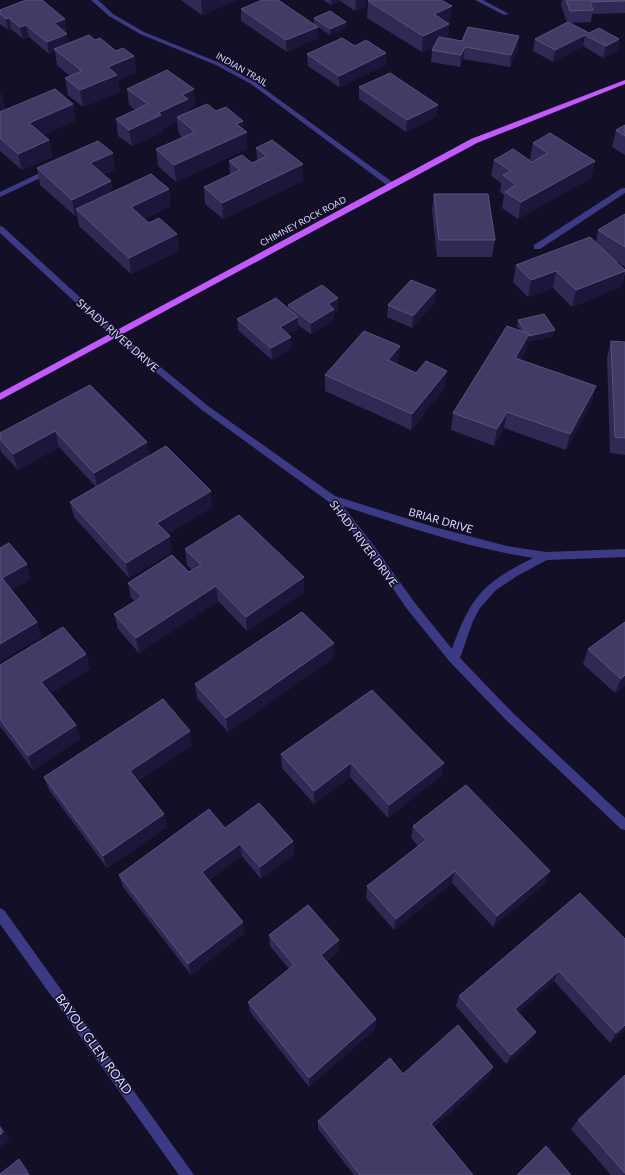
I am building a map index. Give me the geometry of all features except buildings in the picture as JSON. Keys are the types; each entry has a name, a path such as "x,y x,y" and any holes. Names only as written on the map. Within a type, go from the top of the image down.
{"main road":[{"name":"CHIMNEY ROCK ROAD","path":"0,397 391,184 474,141 625,82"}],"street":[{"name":"INDIAN TRAIL","path":"94,0 111,15 142,33 218,64 253,83 391,184"},
{"path":"478,0 506,14"},
{"path":"0,195 56,168"},
{"path":"537,247 625,190"},
{"name":"SHADY RIVER DRIVE","path":"0,229 115,334 204,408 332,499 368,545 411,606 454,659 509,716 625,825"},
{"name":"BRIAR DRIVE","path":"332,499 460,538 507,550 546,556 625,553"},
{"name":"BRIAR DRIVE","path":"454,659 470,614 488,591 509,575 546,556"},
{"name":"BAYOU GLEN ROAD","path":"0,914 187,1175"}]}
